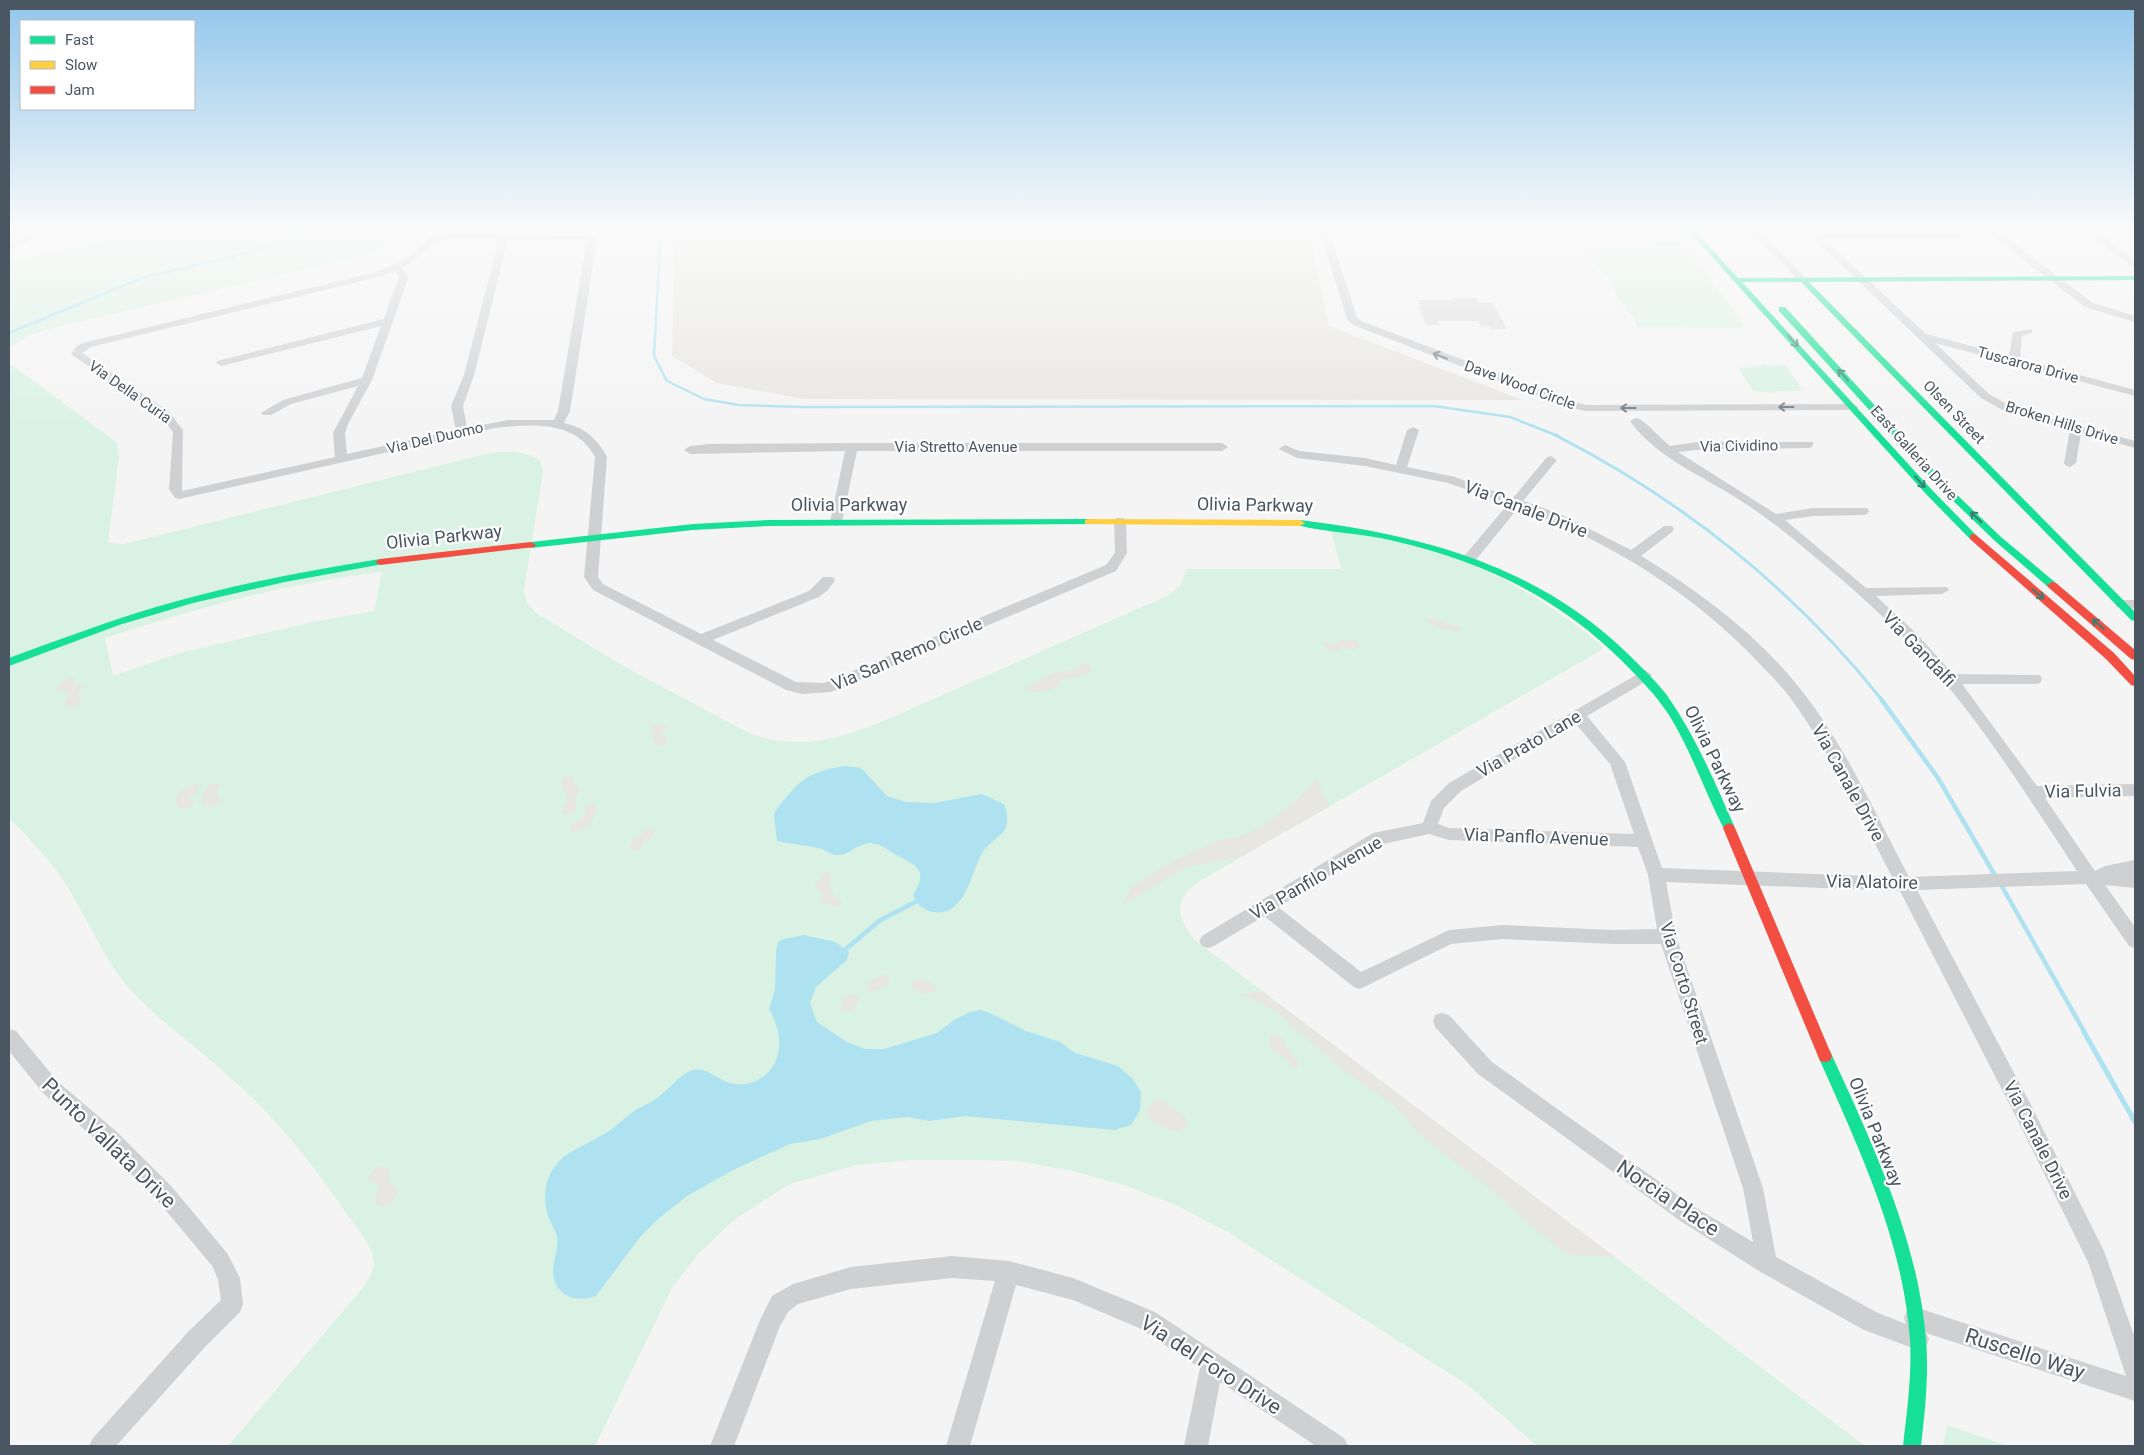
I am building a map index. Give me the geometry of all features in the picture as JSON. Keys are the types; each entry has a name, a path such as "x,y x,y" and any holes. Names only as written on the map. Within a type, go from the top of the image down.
{"street":[{"name":"Via Della Curia","path":"179,495 175,489 179,432 176,426 165,414 76,354 77,351 87,345 293,295"},
{"path":"341,459 339,432 367,380 397,295"},
{"path":"462,432 457,406 459,397 470,374 489,295"},
{"path":"557,425 564,411 583,295"},
{"name":"Dave Wood Circle","path":"1344,295 1352,319 1357,324 1571,405 1586,408 1853,407"},
{"name":"East Galleria Drive","path":"1750,295 1929,492 1978,542 2110,656 2135,682"},
{"name":"East Galleria Drive","path":"1768,295 1934,476 1998,539 2135,656"},
{"name":"Olsen Street","path":"1818,295 2129,604 2135,618"},
{"name":"Broken Hills Drive","path":"1878,295 1985,396 1997,404 2010,410 2135,445"},
{"path":"2075,295 2089,305 2135,319"},
{"path":"221,363 388,321"},
{"path":"2014,361 2017,334 2028,331"},
{"name":"Tuscarora Drive","path":"1922,337 2135,393"},
{"path":"267,413 287,402 367,380"},
{"path":"1853,407 1869,413 1919,468 1934,476"},
{"name":"Via Gandalfi","path":"1636,421 1642,431 1811,546 1863,592 1949,679 1989,731 2135,941"},
{"name":"Via Del Duomo","path":"179,495 511,422 541,422 557,425 582,434 592,441 601,457 594,538"},
{"path":"2070,462 2076,429"},
{"path":"1401,468 1413,430"},
{"name":"Via Cividino","path":"1669,450 1697,446 1808,444"},
{"path":"836,522 852,447"},
{"name":"Via Stretto Avenue","path":"690,450 710,448 852,447 1222,447"},
{"name":"Via Canale Drive","path":"1285,449 1296,454 1401,468 1459,483 1556,517 1632,556 1671,580 1734,628 1792,690 1836,753 2023,1110 2097,1258 2135,1370"},
{"path":"1470,558 1551,460"},
{"path":"1772,518 1813,512 1863,511"},
{"name":"Via San Remo Circle","path":"594,538 590,577 598,587 791,686 802,689 826,688 1111,568 1121,553 1120,520"},
{"name":"Olivia Parkway","path":"9,662 130,618 282,578 382,562 723,525 836,522 1284,521 1323,524 1399,536 1470,558 1510,576 1565,606 1609,640 1645,675 1666,701 1691,742 1752,878 1877,1177 1901,1250 1916,1329 1916,1409 1912,1446"},
{"path":"1632,556 1668,529"},
{"path":"700,640 814,594 828,580"},
{"path":"1863,592 1942,590"},
{"name":"Via Prato Lane","path":"1429,828 1437,805 1455,787 1645,675"},
{"path":"1949,679 2036,679"},
{"name":"Via Corto Street","path":"1578,716 1617,762 1656,875 1667,936 1753,1188 1767,1263"},
{"name":"Via Fulvia","path":"2032,792 2135,790"},
{"name":"Via Panflo Avenue","path":"1429,828 1449,834 1644,841"},
{"name":"Via Panfilo Avenue","path":"1208,941 1379,838 1429,828"},
{"name":"Via Alatoire","path":"1656,875 1903,884 2089,876 2135,867"},
{"name":"Via Alatoire","path":"2089,876 2135,881"},
{"path":"1264,906 1360,981 1449,937 1503,932 1613,937 1667,936"},
{"name":"Norcia Place","path":"1442,1021 1485,1068 1689,1215 1767,1263 1872,1322 1916,1329"},
{"name":"Punto Vallata Drive","path":"9,1036 50,1087 110,1139 166,1194 220,1260 229,1278 232,1304 196,1340 101,1446"},
{"name":"Via del Foro Drive","path":"722,1446 764,1343 771,1320 780,1304 793,1295 851,1278 952,1267 1009,1272 1073,1289 1147,1320 1336,1446"},
{"path":"958,1446 1009,1272"},
{"name":"Ruscello Way","path":"1916,1329 2135,1390"},
{"path":"1196,1446 1212,1364"}],"green space":[{"path":"9,295 195,295 45,330 30,335 9,348"},
{"path":"1617,295 1721,295 1744,325 1740,328 1637,327 1633,316"},
{"path":"9,363 116,442 119,456 108,543 124,544 482,455 512,452 532,456 540,460 543,471 524,590 527,603 536,613 625,667 751,734 788,742 805,742 837,737 888,719 1167,596 1180,586 1187,569 1341,569 1331,530 1388,539 1433,550 1511,583 1559,613 1603,647 1600,651 1198,882 1184,896 1180,910 1181,918 1196,941 1865,1446 1537,1446 1469,1386 1229,1233 1178,1206 1124,1185 1072,1171 1019,1161 910,1160 857,1165 790,1184 735,1219 699,1253 672,1288 595,1446 228,1446 362,1289 373,1270 374,1262 371,1249 319,1175 274,1120 241,1087 130,989 110,963 61,877 9,817","holes":["382,572 374,611 313,622 179,653 113,676 105,638 242,598 311,583"]},
{"path":"1763,364 1786,366 1802,389 1800,391 1778,391 1775,393 1753,391 1738,368 1760,366"},
{"path":"1947,1425 2008,1446 1943,1446"}],"sand":[{"path":"673,295 1322,295 1329,326 1523,400 804,399 717,383 672,356"},
{"path":"1429,619 1438,619 1447,624 1459,625 1462,630 1457,633 1452,630 1443,630 1426,622"},
{"path":"1342,639 1347,641 1355,639 1360,646 1354,650 1343,648 1332,652 1323,646 1324,642 1335,644"},
{"path":"1083,663 1090,666 1091,671 1085,675 1063,680 1053,689 1045,691 1032,692 1026,689 1029,685 1039,682 1052,673 1070,671"},
{"path":"69,677 75,679 74,685 85,685 77,695 83,699 75,708 68,708 69,705 64,704 69,693 59,690 58,687 61,682"},
{"path":"659,723 668,727 662,733 667,741 662,746 655,744 651,735 653,730 650,727"},
{"path":"569,775 572,776 573,783 580,789 575,798 577,808 572,814 566,815 561,812 568,797 562,783 563,778"},
{"path":"1320,778 1318,785 1330,806 1240,857 1187,867 1122,905 1133,885 1170,863 1219,840 1237,837 1264,826 1300,797 1314,781"},
{"path":"212,783 220,784 216,793 221,801 213,807 202,804 205,790"},
{"path":"196,784 199,785 198,791 189,798 195,801 188,809 180,809 175,800 178,792"},
{"path":"594,802 596,812 591,822 582,829 571,831 571,825 583,817 587,806"},
{"path":"649,827 654,831 654,837 643,842 640,851 631,850 630,845"},
{"path":"827,870 832,875 831,890 842,902 839,907 822,902 821,893 814,886"},
{"path":"884,974 890,978 887,984 875,991 868,990 869,981"},
{"path":"922,978 936,986 935,991 922,994 912,988 912,981"},
{"path":"1263,992 1615,1257 1570,1255 1559,1249 1495,1193 1420,1135 1395,1106 1345,1072 1274,1010 1239,994"},
{"path":"849,994 859,995 860,999 853,1009 847,1012 841,1009 841,1004"},
{"path":"1275,1034 1282,1038 1286,1047 1298,1059 1298,1068 1293,1068 1287,1059 1271,1048 1269,1038"},
{"path":"1160,1099 1185,1116 1187,1124 1180,1131 1171,1130 1149,1120 1147,1109 1155,1100"},
{"path":"380,1166 390,1170 388,1181 399,1189 393,1202 384,1207 380,1207 375,1201 379,1185 368,1180 371,1173"}],"water":[{"path":"845,766 861,768 887,796 906,802 934,803 982,794 1004,804 1007,815 1005,830 981,855 969,885 958,903 950,909 941,912 929,911 919,905 913,895 920,880 919,871 911,863 879,845 871,843 861,845 845,854 836,855 820,849 777,841 775,811 797,785 821,771"},
{"path":"804,935 835,942 849,952 847,960 816,987 810,1003 817,1022 847,1042 865,1049 884,1049 937,1033 954,1020 970,1012 981,1010 1026,1031 1060,1042 1075,1053 1118,1066 1132,1078 1141,1092 1140,1110 1131,1125 1114,1130 966,1116 929,1121 907,1117 871,1121 820,1139 790,1144 735,1169 687,1196 658,1219 640,1237 596,1296 581,1299 573,1298 562,1292 554,1280 553,1271 557,1237 545,1203 548,1179 556,1164 569,1153 610,1131 635,1110 658,1098 688,1072 699,1069 704,1070 730,1083 744,1084 758,1080 769,1072 776,1060 779,1047 777,1027 769,1009 775,989 778,942"}],"building":[{"path":"1452,298 1476,298 1479,303 1493,303 1507,329 1491,329 1489,326 1481,326 1478,321 1437,321 1439,325 1426,325 1418,306 1421,306 1418,300 1453,300"}],"waterway":[{"path":"9,333 101,295"},
{"path":"657,295 654,356 667,381 704,399 739,405 801,407 1434,406 1510,417 1558,436"},
{"path":"1555,435 1602,460 1647,488 1733,550 1773,584 1811,621 1848,659 1882,700"},
{"path":"1881,699 1938,778 1996,877"},
{"path":"2000,883 2085,1033"},
{"path":"846,949 879,921 915,902"},
{"path":"2084,1032 2135,1122"}],"traffic: fast":[{"path":"1750,295 1929,492 1973,537"},
{"path":"1818,295 2135,618"},
{"path":"1782,309 1949,492 1998,539 2052,585"},
{"path":"531,545 693,527 769,523 1088,522"},
{"path":"1300,523 1393,537 1438,549 1483,564 1525,584 1565,607 1602,635 1646,678 1662,697 1691,744 1729,828"},
{"path":"9,662 116,623 192,600 285,579 380,562"},
{"path":"1825,1056 1884,1195 1906,1267 1914,1303 1918,1340 1917,1393 1912,1446"}],"traffic: slow":[{"path":"1088,522 1300,523"}],"traffic: jam":[{"path":"1973,537 2110,656 2135,682"},
{"path":"380,562 531,545"},
{"path":"2052,585 2135,656"},
{"path":"1729,828 1825,1056"}]}
